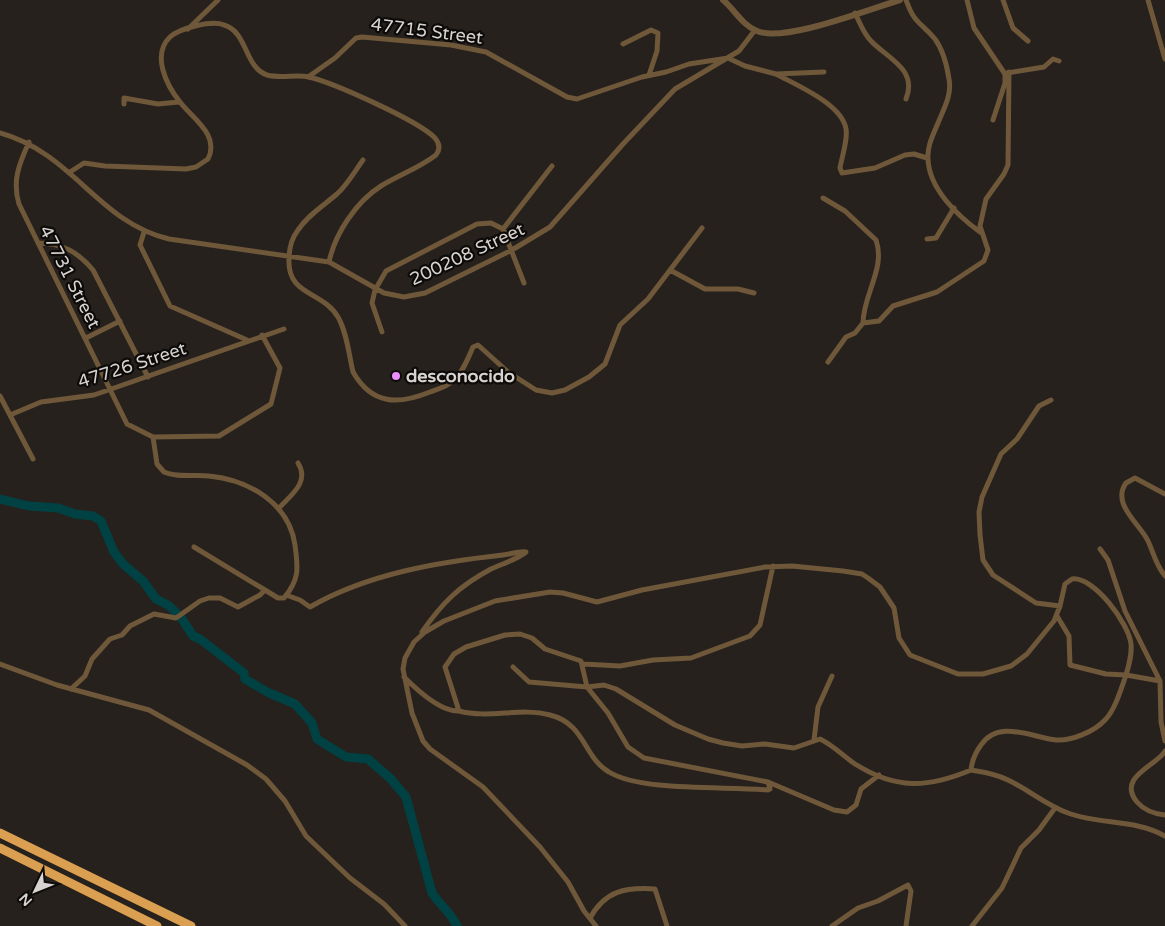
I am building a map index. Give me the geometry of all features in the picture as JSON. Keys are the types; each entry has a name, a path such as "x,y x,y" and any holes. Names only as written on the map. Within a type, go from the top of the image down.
{"highway":[{"path":"0,833 191,926"},
{"path":"0,848 158,926"}],"street":[{"path":"186,30 218,0"},
{"path":"724,0 743,21 755,30 771,34 791,32 900,0"},
{"path":"863,323 878,321 893,306 937,292 980,265 986,258 988,250 980,232 954,208 931,176 928,158 930,142 948,100 950,81 940,49 935,40 913,19 906,0"},
{"path":"967,0 974,28 1007,73 1008,165 1004,174 986,198 980,232"},
{"path":"1003,0 1013,28 1028,41"},
{"path":"1148,0 1165,58"},
{"path":"856,13 870,40 900,65 909,83 906,99"},
{"path":"70,172 84,163 105,166 186,168 202,163 211,154 208,134 179,102 164,71 161,55 169,38 186,30 216,23 224,24 238,36 258,70 272,76 308,77 349,91 414,124 436,139 439,150 430,160 382,186 368,197 338,236 329,262"},
{"path":"623,44 651,30 658,33 657,51 648,75"},
{"name":"200208 Street","path":"0,133 28,142 70,172 117,214 144,232 169,239 329,262 375,290 394,296 415,296 512,250 538,235 562,217 643,122 675,89 728,58 744,46 755,30"},
{"name":"47715 Street","path":"308,77 335,58 356,38 362,37 451,45 486,52 567,97 576,100 648,75 689,64 728,58"},
{"path":"728,58 745,66 776,74 821,99 844,122 847,132 840,171 844,174 886,165 905,155 914,154 928,158"},
{"path":"1007,73 1044,67 1053,59 1060,61"},
{"path":"689,64 698,74"},
{"path":"776,74 824,72"},
{"path":"993,120 1007,73"},
{"path":"124,104 124,98 158,104 179,102"},
{"name":"47731 Street","path":"28,142 16,172 16,194 23,214 126,420 132,428 153,437"},
{"path":"363,160 338,192 318,208 297,230 289,255 288,268 292,280 335,313 347,344 353,372 358,380 370,392 390,401 398,402 417,398 448,385 459,376 473,347 478,345 522,383 536,390 552,393 565,390 589,377 605,364 620,325 648,299 702,228"},
{"path":"503,229 552,166"},
{"path":"823,198 845,210 876,240 878,246 878,262 867,297 863,323 855,333 846,337 828,362"},
{"path":"927,238 936,238 954,208"},
{"path":"382,332 372,303 375,290 389,269 477,224 491,223 503,229 524,283"},
{"path":"144,232 140,245 170,306 247,340"},
{"path":"38,243 60,245 80,256 93,270 148,377"},
{"path":"670,270 705,289 738,289 754,293"},
{"path":"86,338 120,322"},
{"name":"47726 Street","path":"10,415 41,402 84,398 148,377 247,340 284,329"},
{"path":"262,335 278,365 279,376 271,404 222,435 215,437 153,437 157,464 164,472 210,476 234,481 264,496 278,508 289,521 296,553 296,581 289,596"},
{"path":"0,396 33,459"},
{"path":"1051,400 1038,406 1017,440 1001,454 982,497 980,527 983,560 989,571 1036,603 1060,606"},
{"path":"278,508 302,482 303,470 298,463"},
{"path":"1165,494 1135,478 1126,483 1122,492 1126,511 1145,535 1156,565 1165,576"},
{"path":"194,547 278,598 289,596 310,607 323,598 342,591 426,566 484,556 526,552 473,579 445,601 405,658 404,676 412,713 427,747 483,787 553,862 596,926"},
{"path":"1100,549 1108,560 1125,611 1160,681 1161,722 1165,742"},
{"path":"419,637 444,621 495,602 550,592 563,593 597,602 642,590 773,566 862,574 880,587 894,608 898,638 906,651 915,657 958,674 983,674 1011,666 1027,654 1057,616 1065,584 1076,578 1088,582 1110,604 1123,623 1131,643 1131,656 1126,675 1108,716 1098,726 1082,735 1056,740 1007,731 991,733 975,753 971,770"},
{"path":"459,711 445,667 454,654 466,647 505,635 520,634 532,638 545,649 574,658 583,664 620,666 653,660 691,658 750,636 760,625 773,566"},
{"path":"70,689 85,676 92,659 110,639 122,635 130,626 154,614 176,618 200,601 208,598 220,598 236,606 242,606 264,590"},
{"path":"1057,616 1069,636 1070,665 1106,674 1126,675 1160,681"},
{"path":"0,664 70,689 149,710 247,765 266,779 285,801 306,836 350,878 384,904 405,926"},
{"path":"583,664 587,687 608,713 628,747 644,758 768,782 834,810 847,812 856,806 862,789 879,775"},
{"path":"513,667 529,682 587,687 604,685 616,689 683,729 723,743 742,746 765,744 794,748 814,740 824,741 862,768 898,783 914,785 947,780 971,770 996,774 1055,808 1084,817 1144,827 1165,836"},
{"path":"404,676 427,697 449,710 485,714 532,712 558,718 577,730 607,771 634,782 768,790 770,789 768,782"},
{"path":"814,740 818,707 832,676"},
{"path":"1165,751 1161,758 1142,770 1132,785 1132,791 1140,804 1150,811 1165,815"},
{"path":"972,926 1002,888 1021,848 1039,830 1055,808"},
{"path":"832,926 858,908 878,902 908,885 911,891 906,926"},
{"path":"590,918 605,897 628,889 655,889 667,926"}],"waterway":[{"path":"0,499 29,506 58,508 75,514 93,516 101,521 114,552 123,564 143,581 156,599 168,605 180,616 193,636 200,639 244,673 245,679 267,692 295,704 312,723 317,739 346,757 368,759 391,779 406,797 432,893 457,926"}],"place":[{"name":"desconocido","path":"396,376"}]}
